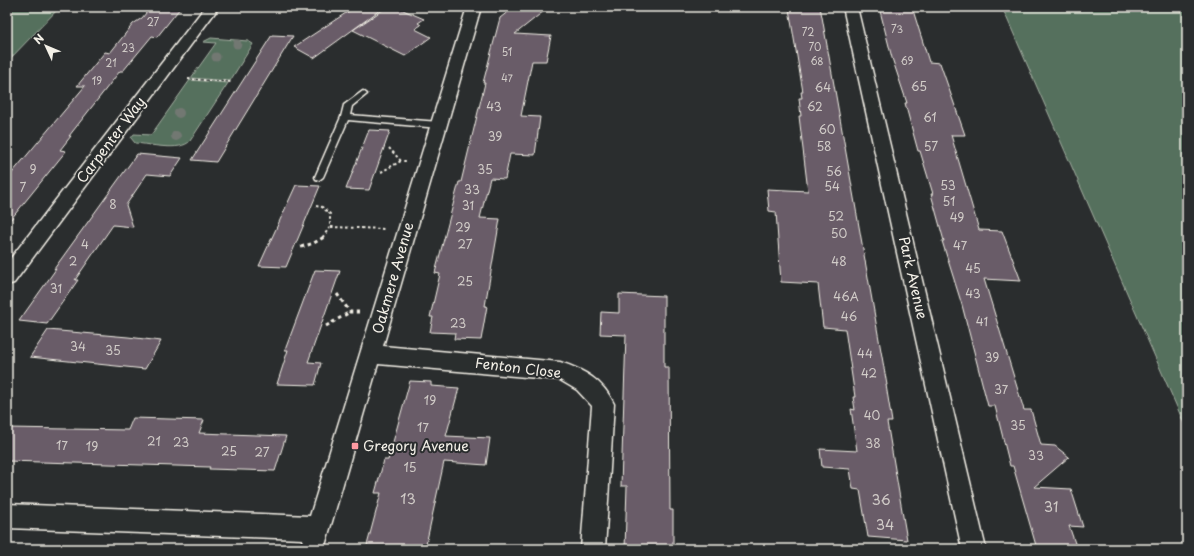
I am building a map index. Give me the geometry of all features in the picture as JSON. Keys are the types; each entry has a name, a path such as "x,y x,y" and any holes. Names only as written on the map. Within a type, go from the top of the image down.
{"street":[{"name":"Carpenter Way","path":"8,274 212,7"},
{"name":"Oakmere Avenue","path":"316,538 474,7"},
{"name":"Park Avenue","path":"850,7 974,549"},
{"name":"Fenton Close","path":"371,354 560,371 580,378 603,404 593,549"},
{"path":"7,516 316,538"}],"lane":[{"path":"319,177 345,117 348,105 363,94"},
{"path":"345,117 439,125"}],"path":[{"path":"188,79 232,82"},
{"path":"381,172 401,161"},
{"path":"301,247 319,242 329,232 331,227 330,214 322,207 316,206"},
{"path":"331,227 407,230"},
{"path":"337,294 350,312"},
{"path":"326,326 350,312 382,314"}],"green space":[{"path":"7,7 60,7 7,62"},
{"path":"1002,7 1187,7 1187,430"},
{"path":"211,38 248,41 253,44 230,81 191,78 216,43 203,42"},
{"path":"190,80 228,83 190,141 179,146 172,147 135,143 131,138 134,134 151,135"}],"building":[{"path":"151,7 181,7 157,37 152,36 123,71 120,71 69,136 71,136 60,150 66,151 7,224 7,179 85,86 77,86 105,52 110,53 133,24 142,18"},
{"path":"355,7 378,7 380,10 314,58 294,47"},
{"path":"387,7 396,7 424,19 418,23 421,25 415,29 431,37 405,56 353,30"},
{"path":"514,7 549,7 515,34 551,36 546,61 532,61 521,116 540,117 535,155 510,154 505,179 490,178 480,218 500,219 485,306 487,306 481,340 454,339 455,333 430,332 433,317 430,317 440,274 435,273 459,182 461,182 485,83 483,83 500,18"},
{"path":"796,7 820,7 887,385 892,422 887,422 907,540 868,537 860,490 853,489 850,469 822,467 820,449 857,451 851,409 855,410 853,397 855,397 845,329 823,327 818,284 781,282 776,212 769,211 767,189 808,191 799,116 801,116 799,98 802,98 801,92 803,92 789,9 797,9"},
{"path":"879,7 912,7 929,62 940,63 965,135 951,135 979,230 1002,231 1021,281 984,279 1024,410 1031,410 1041,445 1055,446 1069,457 1034,487 1071,489 1083,527 1069,526 1077,549 1037,549 1013,466 1010,466 995,406 988,406 962,305 942,241 944,241 931,194 933,194 920,151 918,151 905,103 907,103 892,58"},
{"path":"272,35 293,36 216,162 192,160"},
{"path":"369,130 390,131 369,190 346,189"},
{"path":"137,154 182,158 170,176 147,174 126,205 133,227 113,225 75,280 78,280 47,324 19,321 56,269 54,269"},
{"path":"296,185 320,186 286,267 259,266"},
{"path":"315,270 340,271 308,362 321,363 315,385 277,384 288,350 285,350"},
{"path":"619,294 664,296 664,367 669,367 670,510 673,510 673,549 625,549 627,486 621,486 626,335 600,334 601,312 619,313"},
{"path":"48,330 161,341 145,369 30,357"},
{"path":"410,381 431,382 431,386 459,388 446,436 490,438 486,465 444,462 425,549 366,549 381,493 375,493 384,460 388,460"},
{"path":"133,418 204,420 199,433 286,436 275,471 209,469 210,467 7,461 7,428 128,430"}],"place":[{"name":"Gregory Avenue","path":"355,446"}]}
